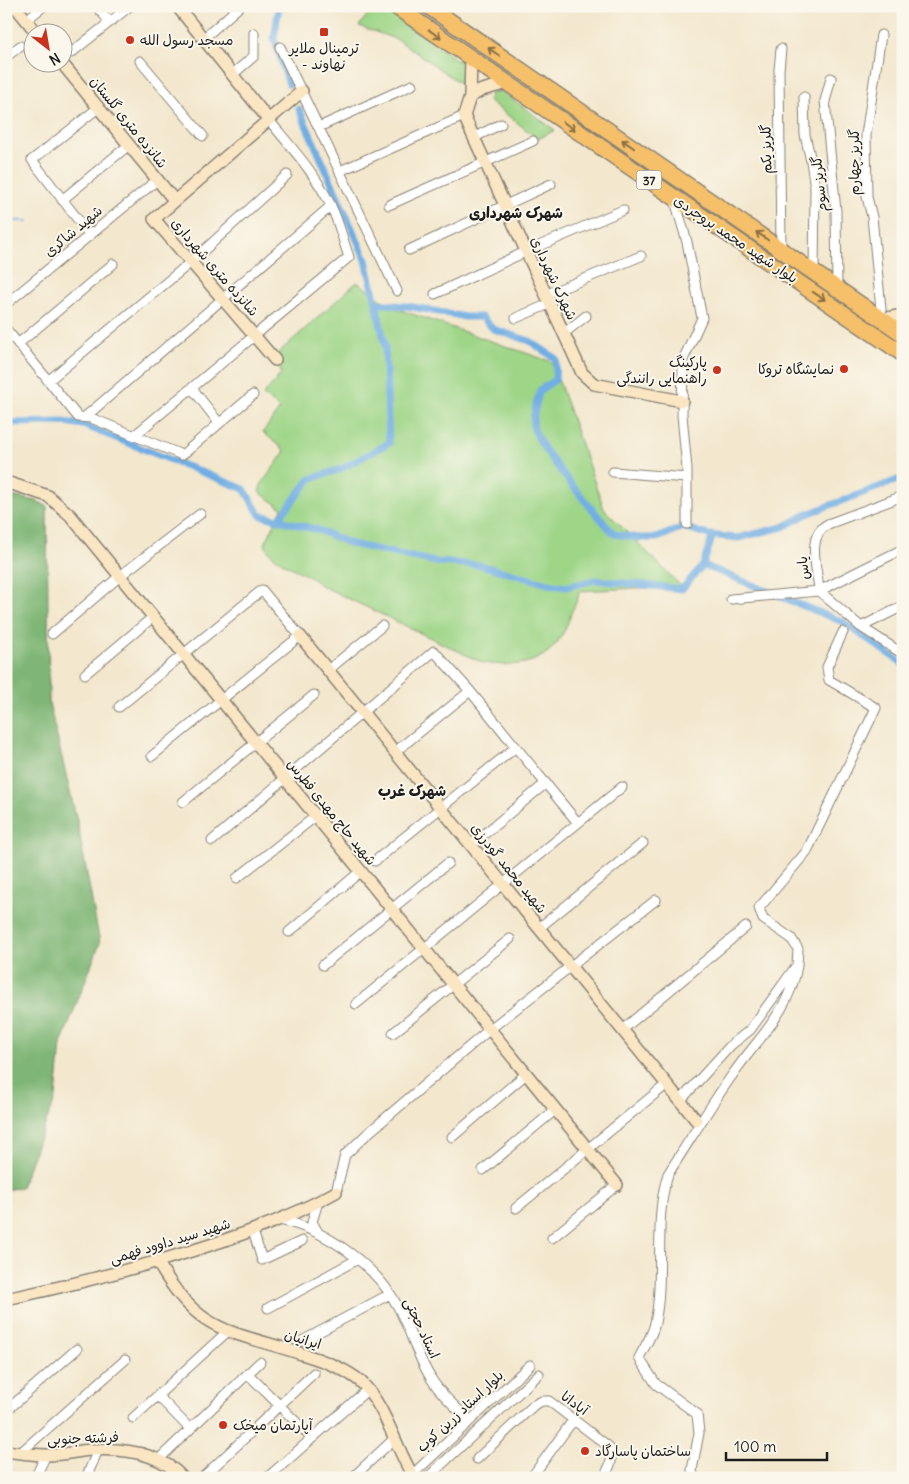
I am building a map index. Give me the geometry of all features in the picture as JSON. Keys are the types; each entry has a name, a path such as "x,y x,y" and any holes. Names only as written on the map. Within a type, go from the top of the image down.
{"highway":[{"name":"بلوار شهید محمد بروجردی","path":"395,6 903,354"},
{"name":"بلوار شهید محمد بروجردی","path":"428,6 903,334"}],"street":[{"path":"15,6 26,20 44,6"},
{"path":"96,6 110,22"},
{"path":"72,52 130,6"},
{"path":"135,435 349,258 331,206 307,167 177,6"},
{"path":"203,39 240,6"},
{"path":"232,75 254,56 254,33"},
{"name":"گلریز چهارم","path":"881,35 866,135 866,197 872,217 882,319"},
{"path":"6,58 20,46"},
{"path":"280,47 397,291"},
{"name":"گلریز یکم","path":"781,49 779,70 781,250"},
{"path":"340,171 464,116 470,97 471,58"},
{"path":"140,61 203,136"},
{"name":"شانزده متری گلستان","path":"69,72 174,200"},
{"name":"گلریز سوم","path":"831,78 825,101 836,210 837,288"},
{"path":"470,97 482,90 508,83"},
{"path":"319,127 412,85"},
{"name":"شانزده متری شهرداری","path":"274,360 154,219 302,91"},
{"path":"804,97 805,135 811,161 814,188 814,273"},
{"path":"89,234 32,160 98,108"},
{"name":"شهرک شهرداری","path":"464,116 525,252 582,372 594,384 682,401"},
{"path":"474,137 501,124"},
{"path":"389,205 533,141"},
{"path":"62,200 129,145"},
{"path":"48,381 191,262 287,175"},
{"name":"شهید شاکری","path":"6,304 157,180"},
{"path":"409,250 551,184"},
{"path":"674,197 687,242 702,318 683,360 682,401 687,478 687,524"},
{"path":"85,417 331,206"},
{"path":"435,294 525,252 623,210"},
{"path":"516,318 547,299 641,256"},
{"path":"18,344 113,264"},
{"path":"882,319 903,315"},
{"path":"563,334 586,316"},
{"path":"6,329 78,417 91,418 182,455 253,395"},
{"path":"192,388 219,424"},
{"path":"613,472 687,478"},
{"name":"شهید حاج مهدی فطرس","path":"6,482 35,490 55,500 70,515 617,1185"},
{"name":"یاس","path":"903,496 822,527 814,542 820,591 861,627 903,654"},
{"path":"52,634 120,576 200,514"},
{"path":"731,599 820,591 903,549"},
{"path":"119,707 262,590 300,636 152,756"},
{"path":"861,627 903,606"},
{"path":"85,674 153,617"},
{"path":"328,670 382,626"},
{"path":"694,1478 692,1470 699,1433 696,1414 656,1384 639,1358 655,1325 661,1265 662,1191 668,1174 733,1074 784,1006 794,985 798,949 791,938 763,919 760,908 807,851 876,708 829,680 828,667 843,632"},
{"name":"شهید محمد گودرزی","path":"300,636 696,1120"},
{"path":"212,841 434,651 470,691 578,823"},
{"path":"395,752 470,691"},
{"path":"183,802 314,695"},
{"path":"374,861 516,747"},
{"path":"471,845 546,783"},
{"path":"356,1004 622,787"},
{"path":"237,878 316,816"},
{"path":"539,928 643,843"},
{"path":"323,965 448,863"},
{"path":"289,932 361,871"},
{"path":"336,1192 345,1155 416,1090 490,1029 656,900"},
{"path":"622,1030 746,928"},
{"path":"393,1033 510,939"},
{"path":"680,1101 714,1063 750,1030 797,964"},
{"path":"452,1137 526,1074"},
{"path":"516,1208 667,1084"},
{"path":"483,1170 555,1110"},
{"path":"552,1238 617,1185"},
{"name":"شهید سید داوود فهمی","path":"6,1299 75,1285 253,1231 336,1192"},
{"path":"318,1202 312,1222 319,1234"},
{"name":"استاد حجتی","path":"279,1220 294,1223 319,1234 358,1259 390,1294 439,1390 470,1421"},
{"path":"253,1231 262,1260 302,1241"},
{"path":"268,1308 358,1259"},
{"name":"ایرانیان","path":"157,1261 171,1286 187,1306 216,1327 327,1362 346,1371 373,1397 412,1477"},
{"path":"302,1342 390,1294"},
{"path":"133,1418 228,1331"},
{"path":"6,1411 77,1349"},
{"path":"20,1453 125,1360"},
{"path":"158,1460 260,1362"},
{"name":"بلوار استاد زرین کوب","path":"412,1477 530,1366"},
{"path":"202,1478 314,1373"},
{"path":"248,1374 312,1438"},
{"name":"بلوار استاد زرین کوب","path":"427,1478 539,1374"},
{"path":"267,1478 367,1390"},
{"path":"158,1396 190,1429"},
{"name":"آپادانا","path":"477,1459 534,1405 542,1401 549,1401 599,1438 611,1452 612,1462 603,1478"},
{"path":"531,1478 574,1419"},
{"path":"352,1478 394,1439"},
{"path":"86,1478 98,1450"},
{"name":"فرشته جنوبی","path":"6,1451 46,1455 98,1450 131,1452 171,1465 183,1478"},
{"path":"35,1478 46,1455"}],"green space":[{"path":"374,6 380,6 466,66 464,86 398,40 359,26"},
{"path":"501,91 555,130 538,139 488,100 492,92"},
{"path":"357,282 392,307 552,362 604,509 681,586 579,591 565,629 549,651 539,658 527,662 514,665 499,665 483,663 320,585 268,551 265,544 282,508 259,492 261,485 285,451 263,432 280,409 263,395 281,374 277,354"},
{"path":"6,495 37,501 47,506 49,703 77,821 100,943 61,1044 56,1097 21,1187 6,1190"}],"waterway":[{"path":"279,6 274,39 289,84"},
{"path":"299,109 366,260 376,303 413,307 465,317 482,317 493,329 530,341 556,359 555,380 540,390 536,403 533,424 536,434 568,480 614,534 638,538 657,538 683,527 709,535 738,538 783,527 807,514 903,478"},
{"path":"6,221 28,221"},
{"path":"278,520 310,479 341,469 389,443 385,346 376,303"},
{"path":"6,423 64,422 83,425 244,489 260,515 318,530 351,544 436,562 480,565 548,584 566,587 595,580 682,589 703,565 843,622 903,664"},
{"path":"703,565 713,535"}],"place":[{"name":"ترمینال ملایر - نهاوند","path":"324,32"},
{"name":"مسجد رسول الله","path":"130,40"},
{"name":"نمایشگاه تروکا","path":"844,369"},
{"name":"پارکینگ راهنمایی رانندگی","path":"717,370"},
{"name":"آپارتمان میخک","path":"223,1425"},
{"name":"ساختمان پاسارگاد","path":"585,1451"}],"district":[{"name":"شهرک شهرداری","path":"516,212"},
{"name":"شهرک غرب","path":"412,790"}]}
